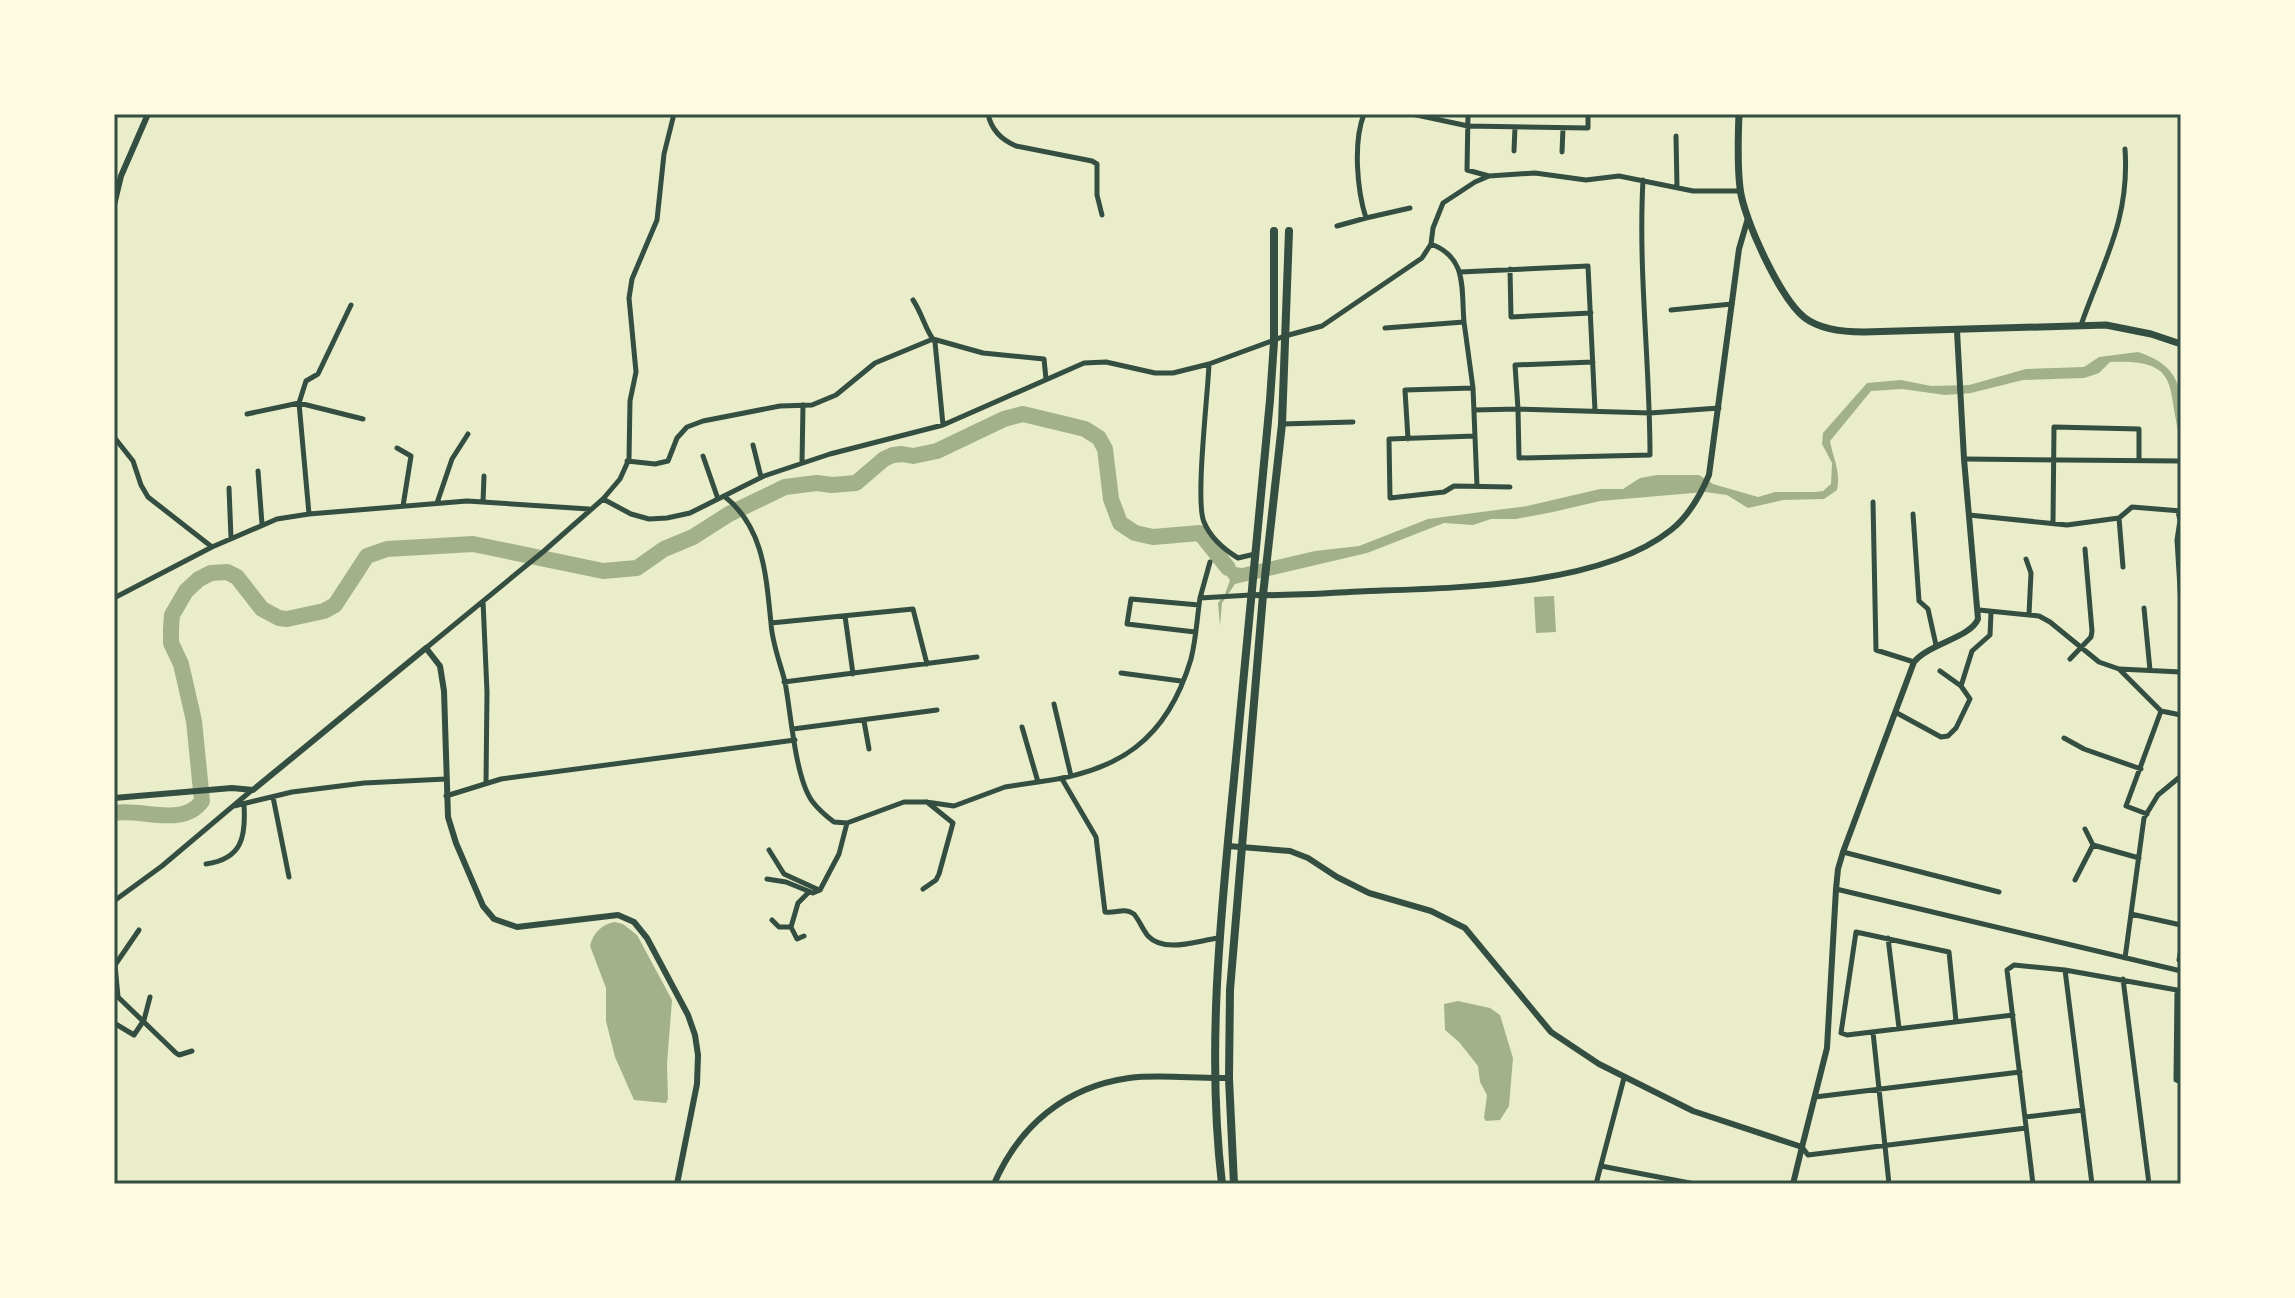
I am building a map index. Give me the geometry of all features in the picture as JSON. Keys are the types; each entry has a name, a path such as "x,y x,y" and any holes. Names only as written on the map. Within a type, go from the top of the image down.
{"main road":[{"path":"1739,114 1740,191 1748,218 1772,271 1796,309 1817,324 1850,332 2081,325 2130,328 2181,344"},
{"path":"1222,1184 1216,1009 1274,342 1274,231"},
{"path":"1234,1184 1229,1078 1230,990 1266,558 1282,424 1289,231"}],"street":[{"path":"114,205 117,176 148,114"},
{"path":"114,901 544,551 603,499 620,479 627,461 630,401 636,372 629,298 632,279 657,220 664,154 674,114"},
{"path":"988,114 995,130 1006,142 1097,164 1097,195 1102,215"},
{"path":"1364,114 1360,126 1359,195 1366,218"},
{"path":"1412,114 1468,126 1563,128 1588,128 1588,114"},
{"path":"1468,114 1467,170 1489,176 1535,173 1586,180 1619,176 1693,191 1740,191"},
{"path":"1514,151 1515,127"},
{"path":"1562,152 1563,128"},
{"path":"1676,136 1677,187"},
{"path":"2081,325 2120,218 2125,197 2125,149"},
{"path":"603,499 631,514 649,519 690,513 761,477 943,425 1084,363 1106,362 1155,373 1173,373 1322,326 1414,265 1431,244 1433,228 1443,203 1489,176"},
{"path":"1593,362 1515,365 1519,458 1650,455 1641,239 1643,180"},
{"path":"1337,226 1410,208"},
{"path":"1195,632 1127,624 1131,599 1199,601 1252,591 1483,587 1585,568 1635,552 1670,532 1694,505 1709,475 1739,249 1748,218"},
{"path":"1431,244 1452,256 1460,272 1473,388 1477,486"},
{"path":"1460,272 1588,266 1595,411"},
{"path":"1510,269 1511,317 1591,313"},
{"path":"913,300 935,342 943,425"},
{"path":"1671,310 1732,304"},
{"path":"309,514 299,403 306,381 318,374 351,305"},
{"path":"1385,328 1464,322"},
{"path":"1793,1184 1830,1024 1836,889 1843,852 1914,662 1922,653 1976,625 1979,610 1964,459 1957,331"},
{"path":"627,461 655,464 668,461 681,432 703,421 780,406 803,405 836,395 875,363 933,339 983,353 1044,359 1046,379"},
{"path":"1209,364 1203,520 1224,550 1238,558 1255,559"},
{"path":"1408,439 1405,390 1473,388"},
{"path":"247,414 299,403 363,419"},
{"path":"802,463 803,405"},
{"path":"1474,410 1650,413 1719,408"},
{"path":"1282,424 1353,422"},
{"path":"2053,523 2054,427 2139,429 2139,460"},
{"path":"437,503 452,459 468,434"},
{"path":"1475,436 1389,439 1390,498 1444,492 1454,486 1510,487"},
{"path":"114,437 133,461 148,497 212,547"},
{"path":"753,445 761,477"},
{"path":"397,448 411,456 403,506"},
{"path":"703,456 721,497 733,503 743,514 757,538 765,567 771,623 795,740 812,801 834,822 847,823 904,802 954,806 1005,787 1062,779 1102,767 1134,751 1163,720 1191,659 1199,601 1210,562"},
{"path":"1964,459 2181,461"},
{"path":"258,471 262,524"},
{"path":"483,502 484,476"},
{"path":"229,488 231,538"},
{"path":"114,598 262,524 309,514 483,502 590,509"},
{"path":"1873,502 1876,650 1914,662"},
{"path":"1969,515 2067,525 2119,518 2132,507 2179,511 2181,604"},
{"path":"1913,514 1919,601 1928,609 1936,645"},
{"path":"2119,518 2123,567"},
{"path":"2070,659 2091,637 2092,631 2085,549"},
{"path":"2026,559 2031,573 2029,614"},
{"path":"483,601 487,692 486,783"},
{"path":"2144,608 2150,670"},
{"path":"771,623 913,609 927,664"},
{"path":"1979,610 2029,614 2050,622 2099,662 2119,669 2181,672"},
{"path":"1961,686 1972,651 1990,635 1991,613"},
{"path":"845,615 853,674"},
{"path":"426,648 440,666 444,691 448,817 483,906 494,919 517,927 618,915 634,922 647,938 688,1015 698,1055 697,1084 677,1184"},
{"path":"784,682 977,657"},
{"path":"2119,669 2161,711 2181,715"},
{"path":"1897,713 1941,737 1948,736 1956,728 1970,699 1961,686 1940,671"},
{"path":"1121,673 1181,681"},
{"path":"1054,704 1071,776"},
{"path":"793,729 937,710"},
{"path":"2147,814 2126,806 2161,711"},
{"path":"864,721 869,749"},
{"path":"1022,727 1038,782"},
{"path":"2064,738 2084,749 2141,769"},
{"path":"446,796 486,783 795,740"},
{"path":"2125,958 2144,818 2158,795 2181,776"},
{"path":"234,806 364,783 446,779"},
{"path":"1062,779 1096,837 1105,912 1128,910 1149,937 1166,943 1175,945 1220,938"},
{"path":"114,798 232,788 253,790"},
{"path":"273,797 289,877"},
{"path":"923,889 939,874 953,823 926,802"},
{"path":"206,864 222,862 238,847 243,834 244,805"},
{"path":"820,890 839,854 847,823"},
{"path":"2085,829 2093,845 2139,858"},
{"path":"2075,880 2093,845"},
{"path":"1228,846 1290,851 1369,893 1431,911 1465,928 1551,1032 1624,1078 1693,1111 1802,1147 1808,1155 2026,1128"},
{"path":"769,850 784,874 820,890"},
{"path":"1843,852 1999,892"},
{"path":"767,879 786,882 810,892"},
{"path":"1836,889 2181,971"},
{"path":"804,936 797,939 791,927 798,903 810,892 820,890"},
{"path":"2131,914 2181,925"},
{"path":"772,920 779,927 791,927"},
{"path":"139,930 114,964 117,991 122,1002 176,1053 192,1051"},
{"path":"1956,1021 1949,952 1856,932 1841,1033 1873,1032 2013,1015"},
{"path":"1888,938 1899,1029"},
{"path":"2181,949 2181,960"},
{"path":"2033,1184 2007,970 2014,965 2065,970 2177,990 2176,1080 2181,1082"},
{"path":"2065,970 2092,1184"},
{"path":"2123,979 2149,1184"},
{"path":"114,998 117,991"},
{"path":"114,1023 134,1035 144,1020 150,997"},
{"path":"1873,1032 1889,1184"},
{"path":"1815,1097 2020,1072"},
{"path":"994,1184 1014,1146 1030,1127 1060,1102 1079,1092 1131,1078 1229,1078"},
{"path":"1596,1184 1624,1078"},
{"path":"2025,1117 2083,1110"},
{"path":"1601,1166 1695,1184"}],"shaded area":[{"path":"2138,352 2165,366 2173,375 2180,397 2181,440 2167,380 2150,366 2134,362 2110,362 2099,373 2084,378 2023,380 1971,393 1945,395 1902,389 1871,391 1830,441 1838,483 1837,490 1824,499 1783,500 1748,508 1727,495 1705,492 1600,501 1516,519 1491,519 1473,525 1444,523 1367,553 1235,584 1222,603 1220,626 1218,603 1230,580 1213,557 1219,550 1235,567 1242,568 1315,551 1359,546 1428,519 1527,506 1600,489 1623,489 1640,478 1657,475 1699,475 1713,484 1758,497 1775,492 1823,491 1831,484 1832,463 1822,444 1823,433 1867,383 1901,380 1931,386 1969,385 2026,369 2084,367 2099,357"},
{"path":"1554,596 1556,632 1536,633 1534,597"},
{"path":"615,922 637,935 672,1000 666,1103 634,1100 615,1057 606,1021 606,988 590,946 599,930"},
{"path":"1458,1001 1490,1008 1500,1015 1513,1058 1509,1106 1500,1120 1486,1121 1484,1118 1487,1095 1480,1082 1478,1066 1445,1030 1444,1004"}],"waterway":[{"path":"114,813 184,814 202,801 194,721 181,664 171,643 171,628 172,615 186,591 211,573 227,572 237,577 262,609 287,619 324,611 335,605 367,556 387,549 473,544 603,571 637,568 664,549 693,537 729,514 785,487 856,483 893,455 913,456 937,451 1004,419 1023,414 1085,429 1099,438 1105,449 1111,499 1120,523 1135,533 1153,537 1200,533 1228,568"}]}
